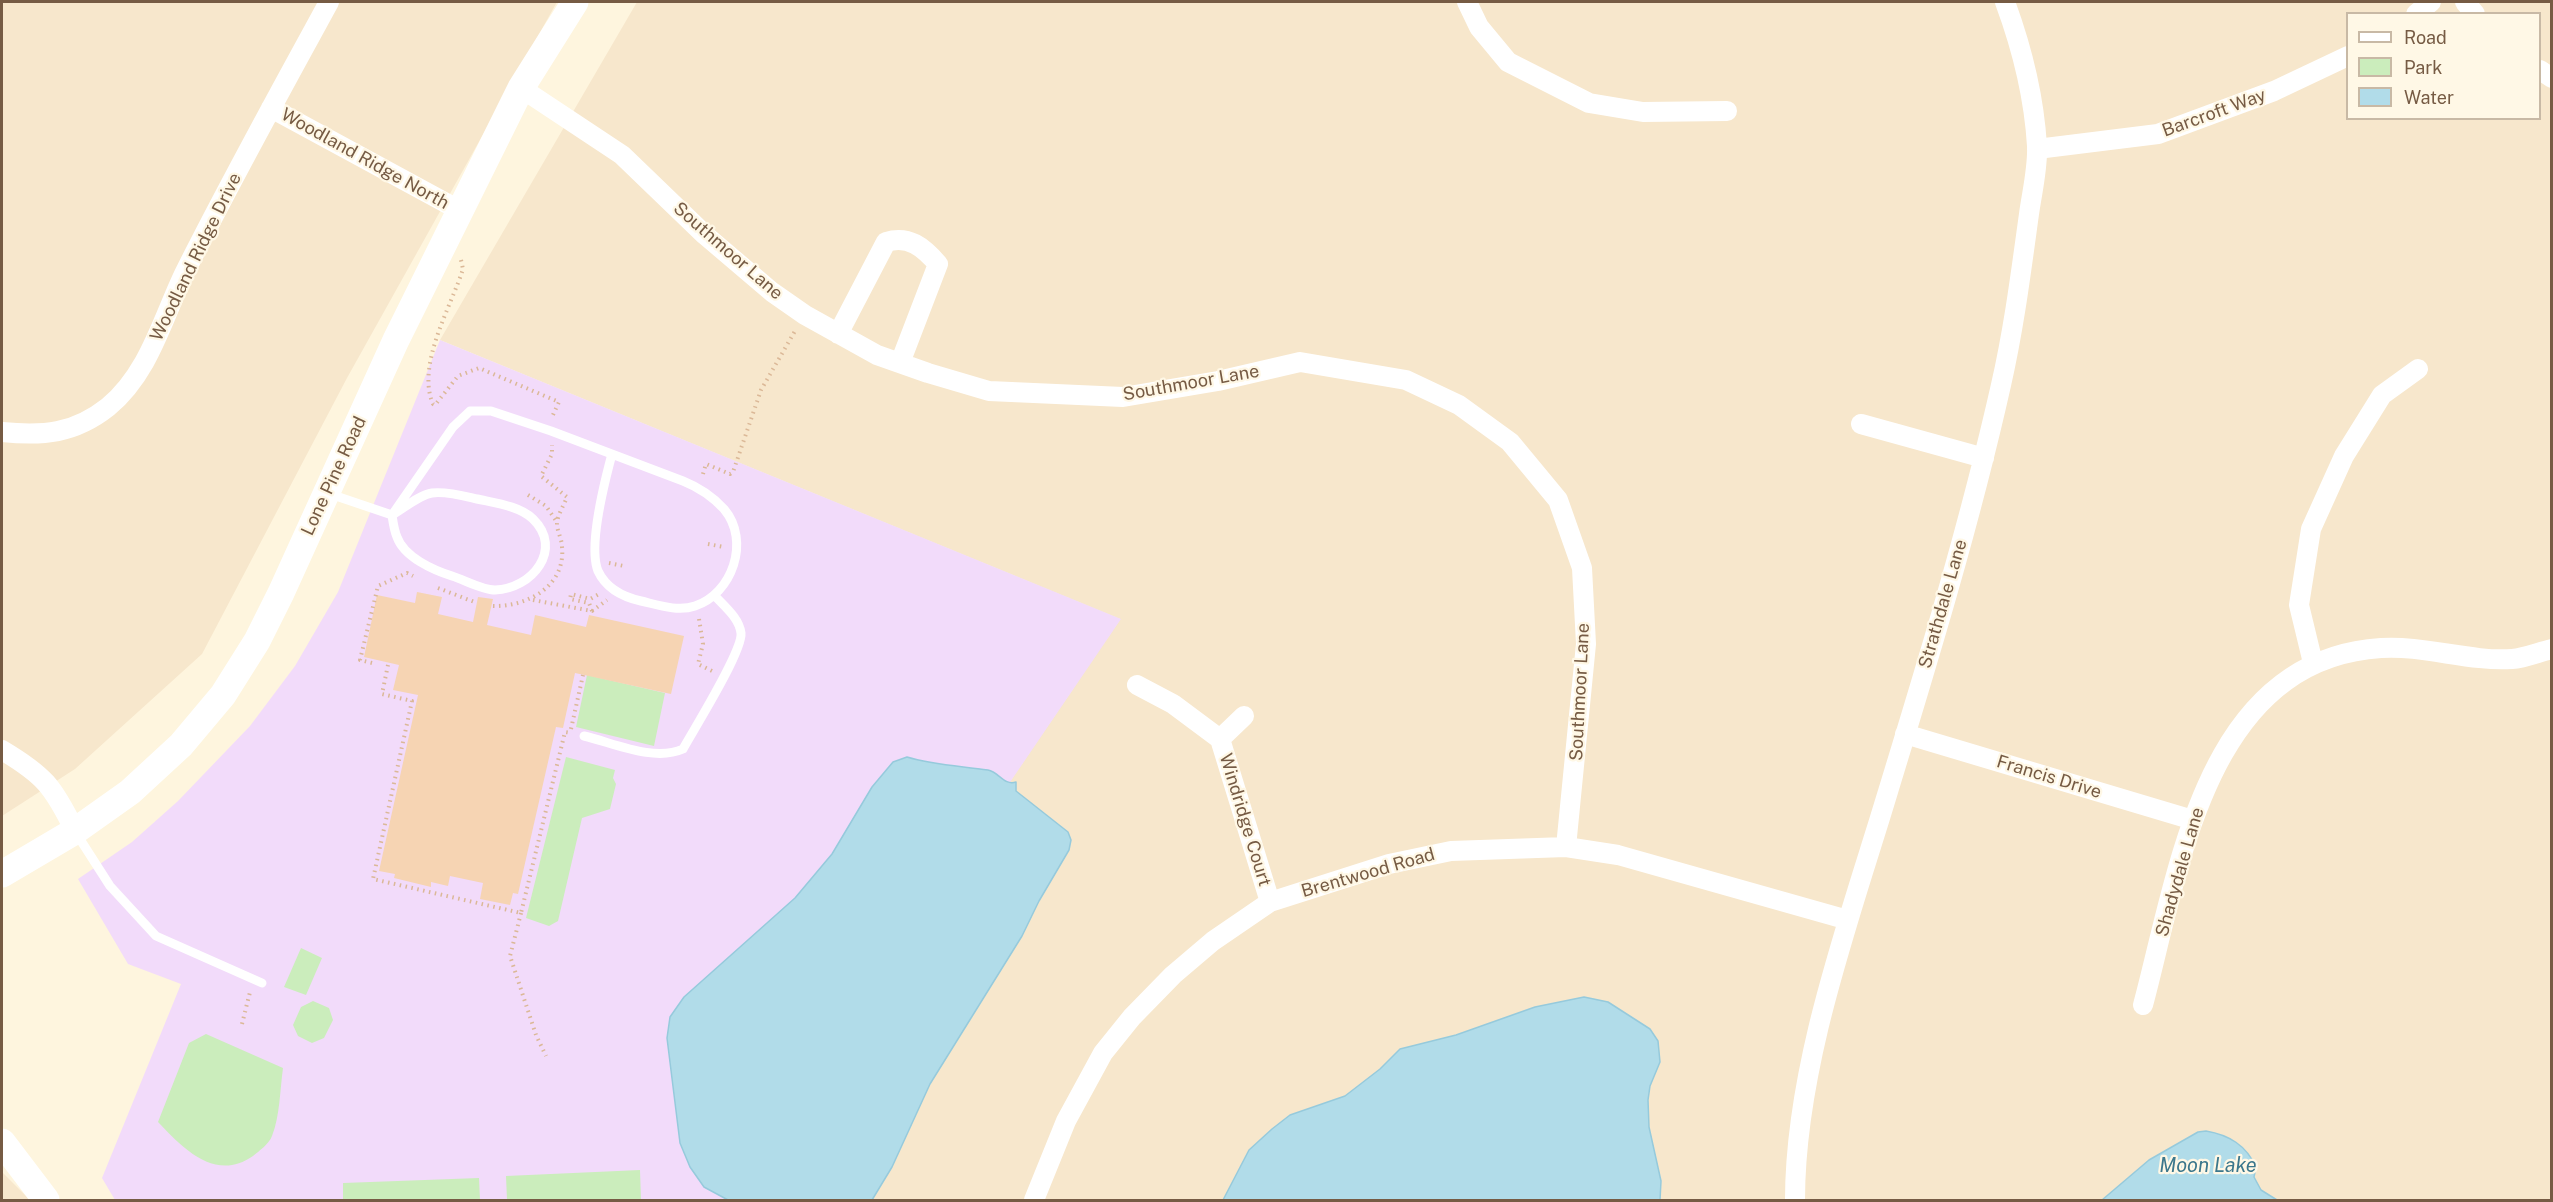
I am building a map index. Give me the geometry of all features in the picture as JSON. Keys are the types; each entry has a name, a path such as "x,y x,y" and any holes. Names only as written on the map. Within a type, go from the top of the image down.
{"street":[{"name":"Woodland Ridge Drive","path":"2,432 38,435 82,425 109,406 138,376 184,275 329,2"},
{"name":"Lone Pine Road","path":"2,874 75,831 129,792 181,745 223,695 257,641 396,340 459,210 521,88 575,2"},
{"path":"1467,2 1479,27 1508,62 1589,103 1643,112 1727,111"},
{"name":"Strathdale Lane","path":"1795,1200 1795,1163 1801,1104 1848,920 1905,734 1984,458 2015,325 2037,149 2030,93 2019,41 2005,2"},
{"path":"2418,12 2431,2"},
{"name":"Barcroft Way","path":"2037,149 2158,134 2274,91 2346,57"},
{"name":"Southmoor Lane","path":"521,88 622,155 705,235 772,292 838,334 877,355 989,390 1123,397 1218,381 1300,362 1406,380 1459,405 1510,442 1558,500 1582,568 1586,644 1566,848"},
{"name":"Woodland Ridge North","path":"271,108 459,210"},
{"path":"838,334 886,242 896,239 910,240 924,248 938,264 900,363"},
{"path":"2313,663 2299,605 2311,530 2344,456 2382,395 2418,369"},
{"path":"1861,424 1984,458"},
{"name":"Shadydale Lane","path":"2143,1005 2193,820 2224,747 2259,702 2313,663 2354,651 2383,648 2512,659 2552,649"},
{"name":"Windridge Court","path":"1137,685 1173,704 1220,739 1270,902"},
{"name":"Windridge Court","path":"1220,739 1244,716"},
{"name":"Francis Drive","path":"1905,734 2193,820"},
{"path":"2,750 45,779 57,794 75,831"},
{"name":"Brentwood Road","path":"1034,1200 1066,1121 1103,1053 1132,1017 1173,975 1213,941 1270,902 1389,864 1451,851 1566,848 1618,855 1848,920"},
{"path":"2,1142 46,1200"}],"lane":[{"path":"327,493 392,515 431,493 499,504 531,517 543,531 546,549 540,568 528,580 514,588 493,590 434,570 410,554 397,539 392,515 453,427 470,411 491,411 551,431 612,454 698,487 724,509 734,526 737,547 728,580 715,596 694,607 678,609 637,600 607,586 597,569 596,537 612,454"},
{"path":"584,736 658,754 672,754 683,749 723,677 742,636 738,622 715,596"},
{"path":"75,831 110,886 156,936 258,981"}],"path":[{"path":"461,259 463,269 430,359 428,382 433,404 435,405 458,376 478,368 559,402 550,421 552,454 541,477 567,497 557,523"},
{"path":"491,606 509,606 532,599 548,585 560,564 563,548 557,523 546,506 528,495"},
{"path":"372,663 360,660 378,586 407,573 416,577"},
{"path":"434,586 477,603"},
{"path":"592,611 589,603 570,599 571,594 590,599 599,594"},
{"path":"532,599 592,611 602,606"},
{"path":"699,619 703,636 702,653 698,664 723,677"},
{"path":"388,665 382,694 412,701 373,879 521,913"},
{"path":"570,733 583,675"},
{"path":"546,1056 536,1035 510,956 565,732 584,736"},
{"path":"242,1024 258,981"}],"shaded area":[{"path":"2,2 557,2 347,378 202,654 75,769 2,816"},
{"path":"637,2 2551,2 2551,1200 726,1200 1120,619 440,340"},
{"path":"440,340 1121,619 726,1200 115,1200 102,1178 181,984 128,964 78,879 132,842 178,801 250,726 295,666 338,592"},
{"path":"2,1172 30,1200 2,1200"}],"green space":[{"path":"587,675 665,693 654,746 576,727"},
{"path":"566,757 615,770 613,778 616,784 610,809 582,818 558,921 549,926 526,918"},
{"path":"301,948 322,958 306,995 284,987"},
{"path":"313,1001 329,1008 333,1020 324,1038 312,1043 298,1036 293,1025 301,1007"},
{"path":"206,1034 283,1068 278,1111 271,1139 253,1156 226,1166 213,1164 189,1151 158,1122 189,1043"},
{"path":"640,1170 641,1200 507,1200 506,1176"},
{"path":"479,1178 480,1200 343,1200 343,1183"}],"water":[{"path":"907,757 937,764 988,770 1008,782 1016,782 1016,791 1068,832 1071,840 1069,850 1039,901 1022,936 930,1084 892,1167 872,1200 728,1200 704,1187 690,1167 680,1143 667,1038 670,1017 684,997 795,898 832,854 872,787 893,762"},
{"path":"1584,997 1608,1002 1650,1029 1658,1041 1660,1062 1650,1086 1648,1100 1649,1127 1661,1181 1660,1200 1223,1200 1249,1150 1272,1129 1290,1115 1345,1096 1380,1069 1400,1049 1456,1035 1535,1007"},
{"name":"Moon Lake","path":"2206,1131 2229,1138 2242,1147 2256,1167 2254,1177 2261,1190 2277,1200 2102,1200 2149,1160 2198,1132"}],"building":[{"path":"417,592 442,597 438,614 473,622 478,597 493,599 487,625 531,635 535,615 586,627 589,615 684,636 671,694 575,673 563,728 556,727 518,894 513,893 510,905 480,899 483,883 450,876 448,886 431,882 431,887 394,878 395,874 379,871 418,695 393,690 399,665 364,657 377,595 415,603"}]}
